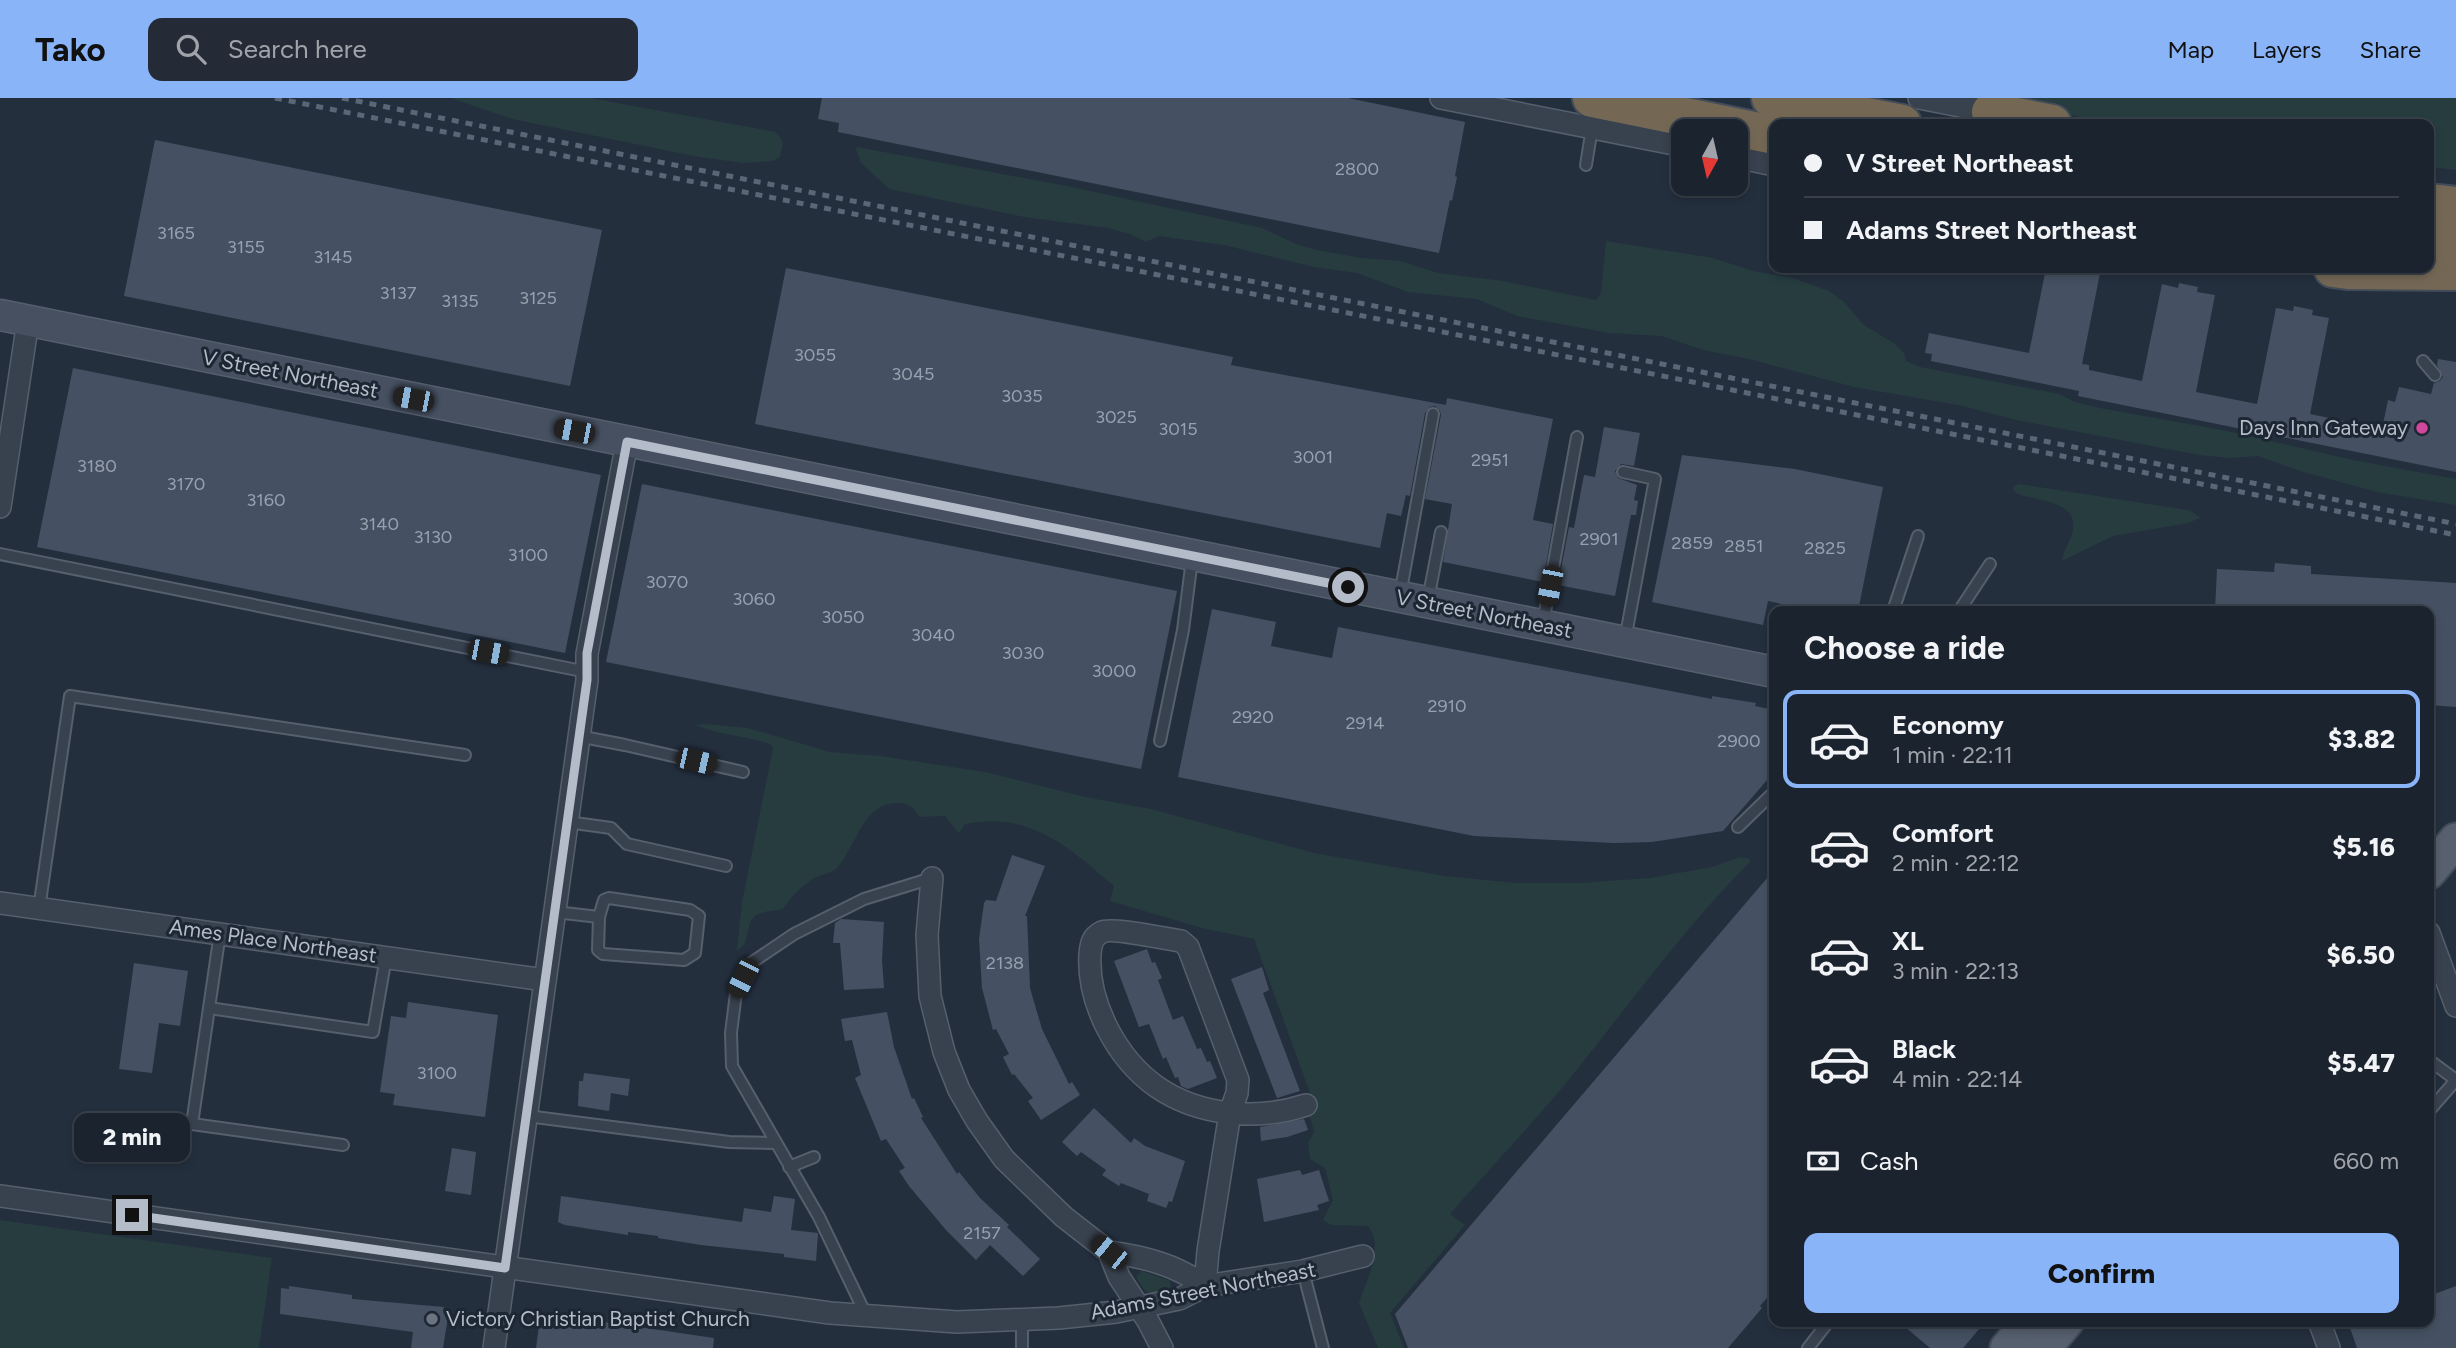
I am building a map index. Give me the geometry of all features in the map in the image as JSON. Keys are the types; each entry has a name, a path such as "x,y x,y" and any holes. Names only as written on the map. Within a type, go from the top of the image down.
{"highway":[{"path":"1771,98 1877,119"},
{"path":"1991,112 2027,119"},
{"path":"1592,113 1769,134"},
{"path":"2434,204 2456,206"},
{"path":"2434,240 2456,243"},
{"path":"2434,267 2456,271"},
{"path":"2434,271 2456,271"}],"main road":[{"path":"2434,866 2456,840"},
{"path":"2024,1338 2052,1327"}],"street":[{"path":"1441,98 1592,113 1671,141"},
{"path":"1919,98 1991,112"},
{"path":"1748,160 1769,164"},
{"path":"0,507 14,318"},
{"name":"V Street Northeast","path":"14,318 1769,671"},
{"path":"494,1348 555,912 587,672 587,653 627,442"},
{"path":"932,878 927,946 930,996 939,1037 959,1090 990,1140 1022,1178 1109,1252 1119,1277 1162,1348"},
{"name":"Ames Place Northeast","path":"0,903 545,980"},
{"path":"1205,1286 1230,1113 1238,1080 1188,947 1181,941 1108,930 1100,933 1091,943 1093,989 1102,1017 1133,1066 1157,1087 1184,1102 1208,1110 1230,1113 1276,1113 1306,1105"},
{"path":"2434,943 2445,964 2456,1006"},
{"name":"Adams Street Northeast","path":"0,1196 867,1317 957,1322 1022,1320 1140,1308 1179,1299 1205,1286 1303,1271 1363,1256"},
{"path":"1109,1252 1141,1256 1184,1271 1205,1286"},
{"path":"2321,1327 2329,1348"}],"lane":[{"path":"1586,165 1592,113"},
{"path":"2423,361 2435,375"},
{"path":"1413,600 1433,414"},
{"path":"1542,626 1577,437"},
{"path":"1623,472 1655,479 1625,642"},
{"path":"1413,600 1441,532"},
{"path":"1896,606 1918,536"},
{"path":"0,554 587,672"},
{"path":"1160,741 1184,630 1192,556"},
{"path":"1962,606 1990,564"},
{"path":"38,909 70,696 465,754"},
{"path":"578,736 743,772"},
{"path":"1738,827 1769,797"},
{"path":"567,822 611,828 627,844 726,866"},
{"path":"867,1317 819,1217 732,1066 731,1033 736,993 751,963 794,934 864,899 932,878"},
{"path":"609,898 690,910 699,916 695,953 684,960 603,954 598,950 599,917 604,900 609,898"},
{"path":"555,912 599,917"},
{"path":"220,933 192,1124 343,1145"},
{"path":"209,1008 373,1032 386,957"},
{"path":"2434,1064 2456,1080 2434,1105"},
{"path":"527,1116 729,1142 775,1143"},
{"path":"789,1167 814,1157"},
{"path":"1303,1271 1323,1348"},
{"path":"1021,1348 1022,1320"},
{"path":"1808,1348 1824,1327"}],"green space":[{"path":"451,98 590,98 776,132 783,142 780,157 773,161 744,163 699,157 512,119"},
{"path":"1984,98 2456,98 2456,170 2434,168 2434,119 2089,119"},
{"path":"857,147 1067,186 1262,228 1296,244 1317,250 1361,258 1400,261 1438,273 1503,281 1596,300 1601,293 1606,241 1713,258 1753,271 1793,278 1829,291 1843,301 1864,325 1895,344 1904,353 1906,361 1920,367 2059,394 2075,402 2100,408 2227,431 2353,460 2456,479 2456,505 2377,492 2300,471 2258,456 2230,458 2199,455 2021,421 1958,405 1854,387 1749,359 1703,350 1662,336 1609,333 1517,316 1477,299 1408,292 1357,273 1314,267 1224,245 1159,236 1146,242 1108,228 1024,217 889,189 861,163"},
{"path":"2019,484 2181,509 2191,511 2200,518 2188,523 2113,536 2062,561 2071,538 2073,520 2063,507 2018,494 2013,490 2014,486"},
{"path":"696,725 748,728 830,752 881,756 985,772 1085,797 1151,809 1314,853 1445,876 1515,883 1579,883 1650,878 1712,867 1740,857 1750,859 1750,862 1684,935 1551,1101 1450,1214 1465,1225 1390,1313 1404,1348 1378,1348 1359,1303 1372,1264 1375,1244 1373,1234 1368,1226 1331,1225 1323,1220 1333,1200 1325,1168 1310,1159 1308,1143 1314,1132 1310,1116 1310,1093 1254,939 1202,928 1110,901 1114,886 1064,846 1029,828 988,821 965,824 959,833 945,816 920,817 911,807 899,803 877,809 869,817 836,869 808,882 783,909 755,916 745,943 737,950 742,902 773,748 772,745 762,742"},
{"path":"0,1220 272,1258 259,1348 0,1348"},
{"path":"1142,1271 1170,1281 1171,1291 1153,1294 1146,1291 1136,1276"}],"building":[{"path":"822,98 1348,98 1465,122 1455,176 1457,177 1439,253 838,132 839,123 818,119"},
{"path":"155,140 602,230 570,386 124,296"},
{"path":"786,268 1233,357 1231,365 1446,405 1447,398 1553,419 1533,520 1553,524 1543,582 1443,562 1452,504 1425,499 1441,415 1435,406 1425,413 1410,496 1406,495 1401,516 1387,513 1380,548 755,424"},
{"path":"2045,273 2100,273 2082,364 2089,365 2089,370 2142,381 2162,284 2178,288 2179,283 2198,287 2197,292 2215,295 2196,392 2257,404 2276,308 2293,311 2294,306 2313,310 2312,315 2329,318 2310,414 2382,429 2388,400 2395,402 2399,387 2431,394 2434,383 2443,377 2437,365 2438,359 2456,362 2456,472 2078,396 2079,391 1931,361 1932,354 1925,353 1929,333 2029,353"},
{"path":"73,368 601,475 565,653 37,547"},
{"path":"1604,427 1640,433 1634,466 1621,464 1615,471 1618,478 1637,485 1634,500 1638,501 1636,515 1631,515 1615,596 1558,585 1569,527 1574,528 1584,475 1595,477"},
{"path":"1682,455 1795,469 1883,487 1859,606 1791,606 1768,601 1763,625 1652,602"},
{"path":"642,484 1177,591 1141,769 606,662"},
{"path":"2275,563 2311,566 2311,574 2456,583 2456,707 2434,705 2434,606 2215,606 2217,569 2274,572"},
{"path":"1212,609 1276,622 1271,646 1332,658 1338,627 1712,699 1712,696 1756,703 1755,706 1769,709 1769,778 1723,831 1652,842 1614,843 1474,836 1178,777"},
{"path":"1012,855 1045,866 1025,916 1030,988 1042,1029 1069,1084 1072,1082 1080,1095 1041,1120 1028,1101 1033,1098 1014,1074 1012,1075 1003,1057 1009,1054 996,1029 993,1030 982,988 979,939 984,903 986,900 996,901"},
{"path":"1769,876 1769,1296 1728,1348 1408,1348 1395,1314"},
{"path":"841,919 884,922 884,988 844,990 840,943 833,943 835,923"},
{"path":"1147,949 1162,978 1158,980 1173,1020 1183,1016 1197,1049 1201,1048 1207,1062 1210,1061 1217,1078 1188,1089 1181,1086 1166,1057 1163,1059 1149,1024 1139,1027 1114,961"},
{"path":"134,963 188,971 180,1026 159,1023 152,1073 119,1069"},
{"path":"1262,967 1269,990 1263,993 1300,1091 1277,1098 1231,979"},
{"path":"408,1002 498,1015 485,1117 393,1105 395,1094 380,1092 391,1016 406,1018"},
{"path":"887,1012 894,1047 912,1099 914,1098 923,1117 921,1118 957,1174 959,1172 980,1198 1009,1225 1007,1227 1040,1259 1023,1276 990,1245 976,1260 946,1230 909,1186 899,1171 905,1168 886,1139 881,1141 855,1078 861,1075 852,1040 845,1041 841,1019"},
{"path":"584,1073 630,1079 628,1096 611,1093 609,1111 578,1106 579,1081 583,1081"},
{"path":"1094,1108 1131,1143 1134,1138 1145,1146 1185,1161 1172,1202 1169,1201 1166,1208 1147,1201 1149,1194 1121,1183 1119,1186 1102,1175 1106,1170 1081,1152 1077,1156 1062,1142"},
{"path":"1304,1119 1308,1130 1261,1141 1260,1127"},
{"path":"452,1148 476,1152 471,1195 445,1191"},
{"path":"1300,1170 1302,1175 1319,1170 1329,1201 1317,1205 1319,1210 1264,1222 1257,1179"},
{"path":"561,1196 742,1222 744,1208 771,1212 774,1196 795,1199 791,1230 818,1233 816,1261 784,1257 784,1254 565,1225 558,1222"},
{"path":"289,1286 352,1295 352,1299 444,1307 443,1311 449,1311 443,1348 411,1348 413,1332 280,1314 281,1288 289,1289"},
{"path":"2456,1286 2456,1348 2357,1348 2350,1327 2434,1327 2434,1294"},
{"path":"543,1313 714,1338 713,1348 536,1348"},
{"path":"1905,1327 1981,1327 1963,1348 1930,1348"}],"railway":[{"path":"275,98 2456,535"},
{"path":"342,98 2456,524"}],"place":[{"name":"Days Inn Gateway","path":"2422,428"},
{"name":"Victory Christian Baptist Church","path":"432,1319"}],"route":[{"path":"132,1215 505,1268 587,680 587,653 627,442 1348,587"}]}
